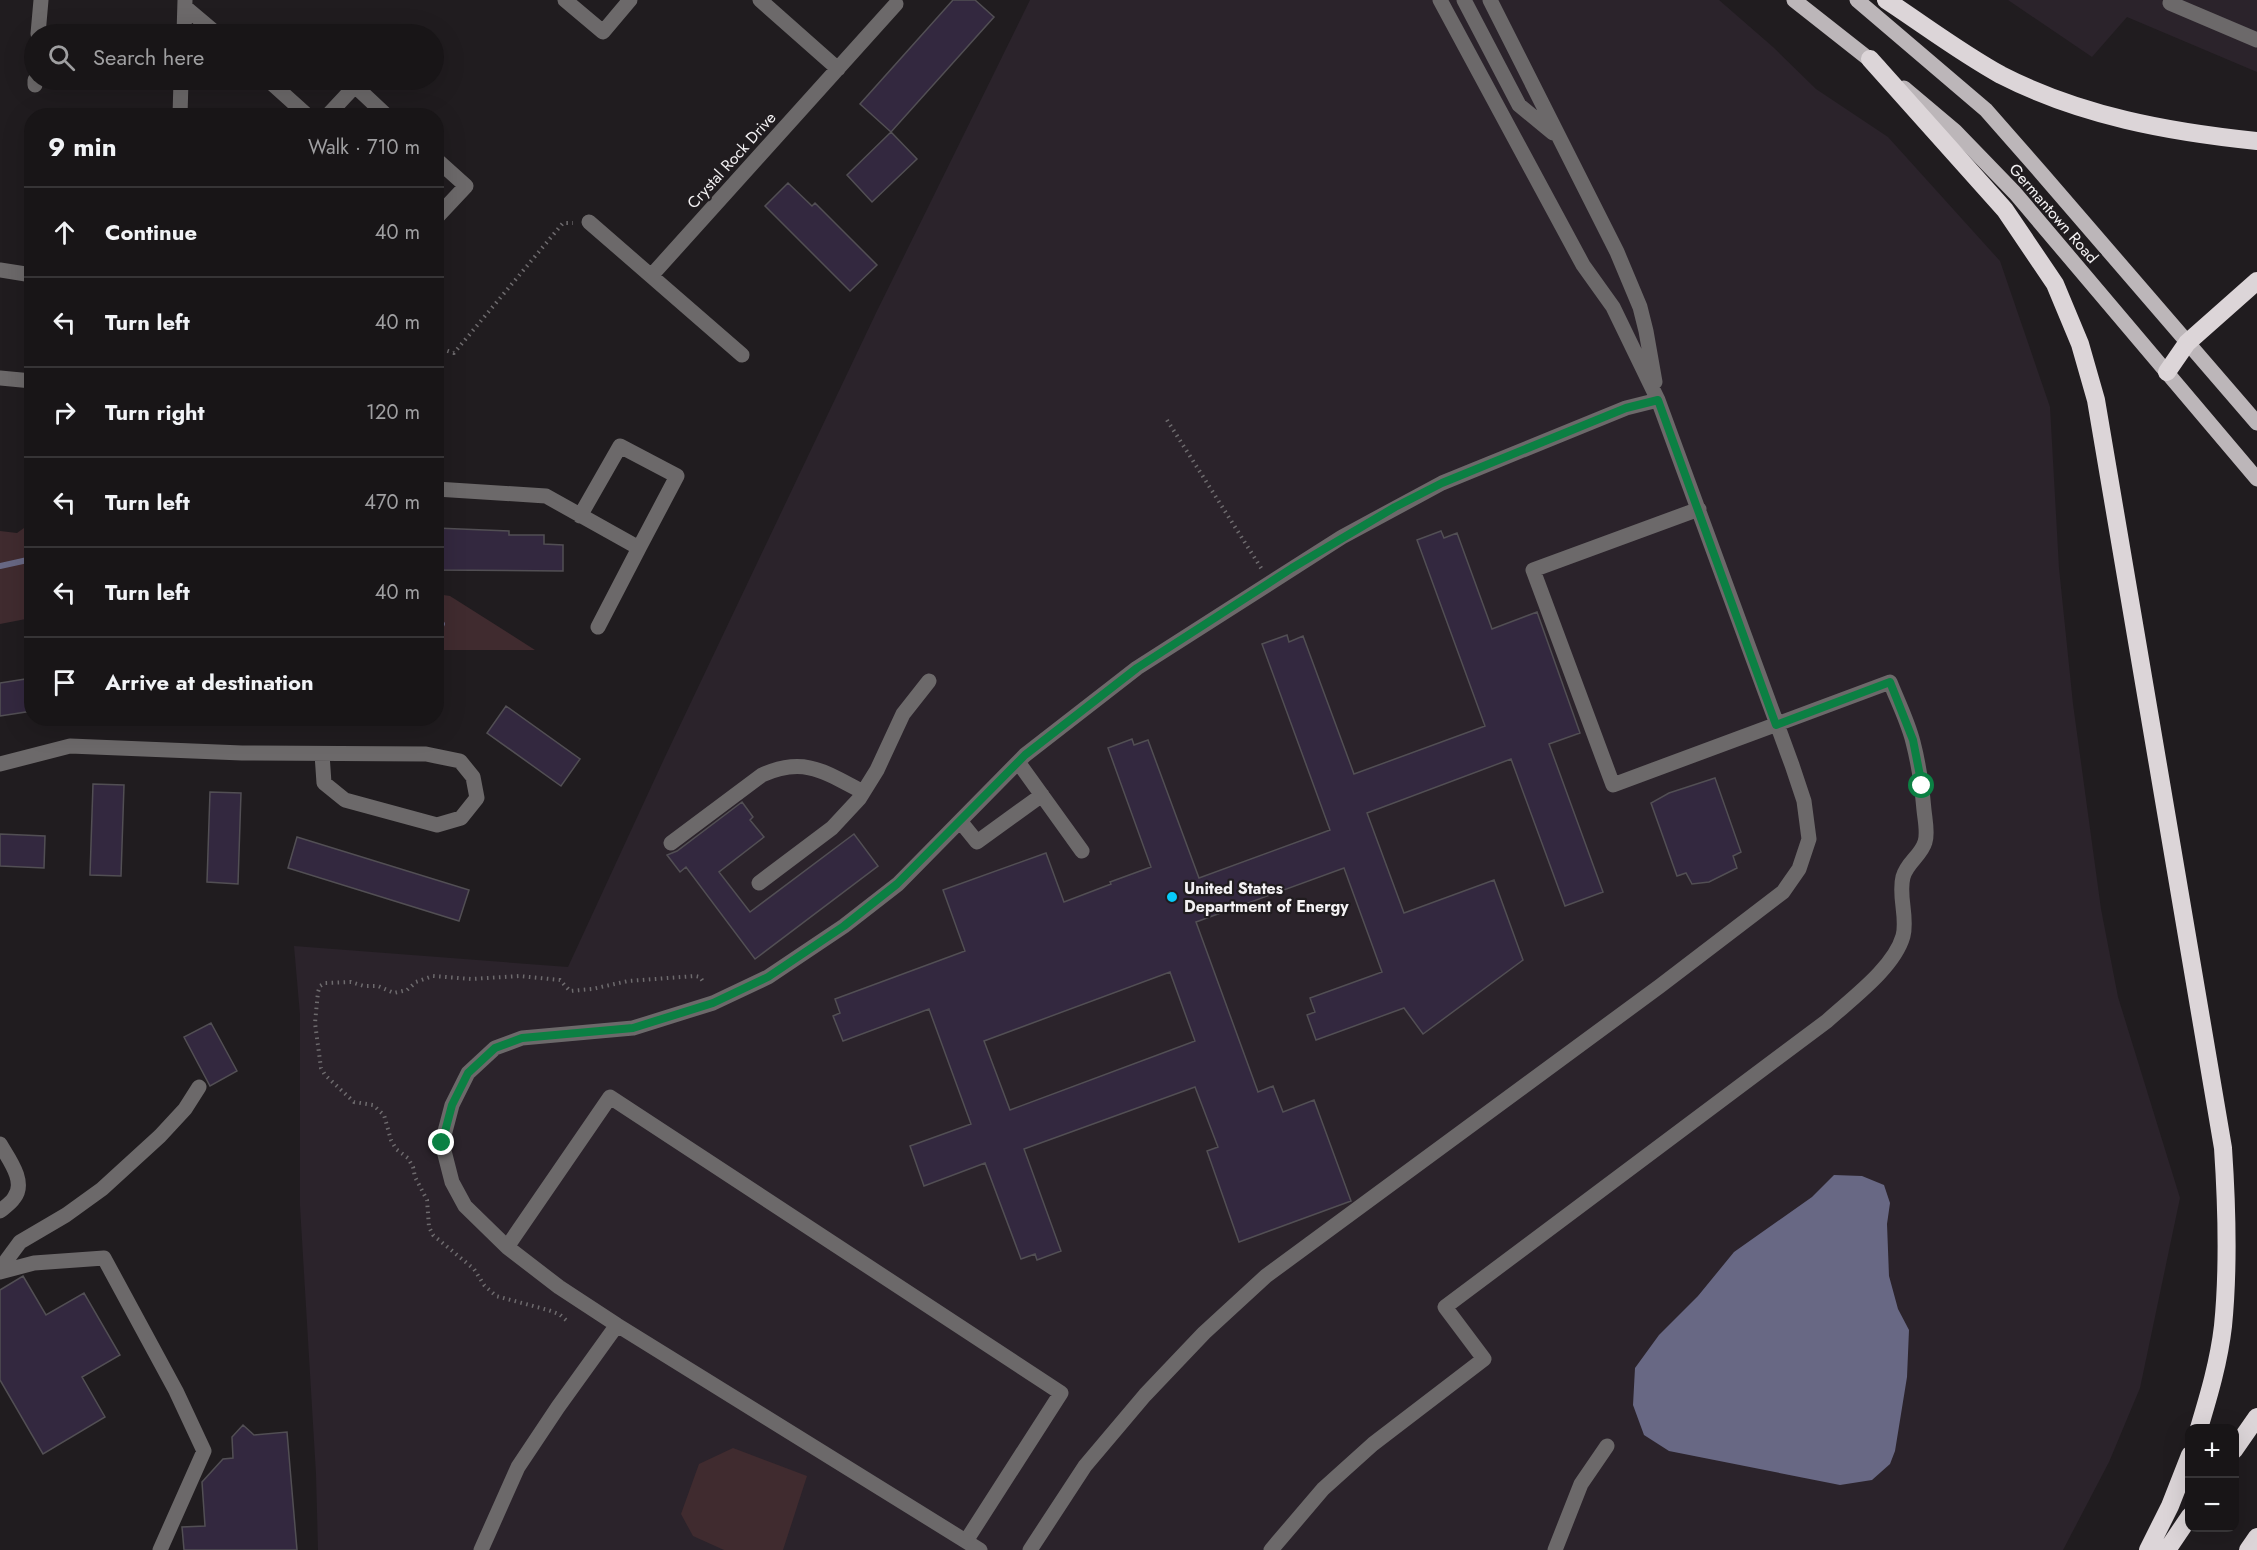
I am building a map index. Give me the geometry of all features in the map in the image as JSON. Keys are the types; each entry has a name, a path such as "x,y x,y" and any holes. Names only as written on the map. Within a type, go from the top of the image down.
{"highway":[{"path":"1886,0 1964,53 2002,75 2064,102 2153,127 2196,135 2257,141"},
{"path":"1870,59 2005,210 2055,284 2080,344 2096,399 2223,1148 2228,1211 2223,1317 2211,1387 2200,1424"},
{"path":"2167,372 2187,343 2257,282"},
{"path":"2239,1444 2257,1418"},
{"path":"2148,1550 2170,1506 2185,1468"},
{"path":"2167,1550 2185,1523"},
{"path":"2248,1550 2257,1537"}],"main road":[{"name":"Germantown Road","path":"1794,0 1870,59 1955,131 2015,193 2257,479"},
{"name":"Germantown Road","path":"1857,0 1986,110 2257,423"}],"street":[{"path":"39,24 41,0"},
{"path":"565,0 603,32 630,0"},
{"path":"760,0 838,69"},
{"path":"1030,1550 1084,1466 1145,1395 1204,1333 1266,1276 1660,986 1783,892 1799,869 1809,838 1804,801 1658,400 1613,307 1583,265 1440,0"},
{"path":"1464,0 1519,105 1560,139"},
{"path":"1490,0 1617,252 1640,307 1658,400"},
{"path":"2171,2 2257,40"},
{"path":"184,24 185,3"},
{"path":"185,3 207,24"},
{"name":"Crystal Rock Drive","path":"651,276 896,4"},
{"path":"180,108 181,90"},
{"path":"278,90 299,108"},
{"path":"335,108 352,90"},
{"path":"358,90 378,108"},
{"path":"444,166 466,186 444,209"},
{"path":"589,222 742,356"},
{"path":"0,270 24,274"},
{"path":"0,378 24,380"},
{"path":"980,1550 559,1287 507,1247 465,1206 452,1182 442,1143 452,1105 468,1073 495,1048 522,1038 633,1028 713,1003 768,977 844,926 897,884 1025,755 1137,668 1342,537 1442,483 1626,408 1658,400"},
{"path":"580,516 620,446 677,476 598,627"},
{"path":"444,490 546,496 639,548"},
{"path":"1271,1550 1323,1489 1373,1444 1484,1359 1445,1307 1827,1021 1872,981 1892,956 1903,936 1904,912 1901,894 1903,877 1909,864 1920,852 1925,842 1926,821 1913,740 1890,682 1613,785 1533,570 1699,509"},
{"path":"759,883 832,828 877,770 903,714 929,681"},
{"path":"0,764 70,746 322,754 426,754 460,761 473,777 477,798 461,818 437,825 345,800 324,783 322,754"},
{"path":"1018,762 1082,851"},
{"path":"671,843 762,775 778,767 793,765 811,767 862,792"},
{"path":"960,821 976,842 1042,795"},
{"path":"0,1270 20,1242 66,1215 111,1182 160,1136 185,1109 199,1087"},
{"path":"507,1247 610,1096 1061,1394 966,1540"},
{"path":"0,1144 13,1167 18,1182 16,1196 0,1211"},
{"path":"0,1270 34,1263 104,1258 176,1391 204,1451 160,1550"},
{"path":"481,1550 518,1467 617,1324"},
{"path":"1555,1550 1581,1484 1607,1446"}],"path":[{"path":"444,350 454,353 563,223 589,222"},
{"path":"1167,420 1270,582"}],"shaded area":[{"path":"1030,0 1719,0 1773,47 1816,89 1888,137 2000,261 2050,407 2059,568 2073,704 2101,909 2118,997 2180,1198 2140,1388 2109,1462 2063,1550 318,1550 316,1474 300,1206 300,1015 294,946 568,967 876,313"},
{"path":"2008,0 2257,0 2257,72 2127,17 2092,57"},
{"path":"24,528 24,619 0,624 0,531 17,533"},
{"path":"444,595 450,596 535,650 444,650"},
{"path":"733,1448 807,1476 783,1550 724,1550 693,1536 681,1514 699,1464"}],"water":[{"path":"1834,1175 1862,1176 1884,1185 1890,1203 1887,1224 1889,1276 1898,1309 1909,1330 1907,1377 1895,1451 1890,1464 1872,1480 1840,1485 1669,1451 1644,1435 1633,1405 1635,1368 1659,1335 1698,1296 1734,1252 1812,1197"}],"building":[{"path":"953,0 975,0 994,17 891,132 860,104"},
{"path":"891,132 917,159 872,202 847,175"},
{"path":"788,183 812,206 815,203 877,265 850,291 765,206"},
{"path":"444,528 509,531 509,535 544,535 544,544 563,545 563,571 444,570"},
{"name":"United States Department of Energy","path":"1441,531 1444,538 1457,533 1492,629 1537,612 1580,733 1549,744 1603,892 1565,906 1511,759 1367,813 1404,913 1494,880 1523,960 1423,1034 1404,1008 1316,1040 1307,1015 1315,1012 1310,998 1382,972 1344,868 1196,922 1258,1092 1273,1086 1283,1112 1314,1100 1351,1201 1239,1242 1207,1151 1218,1147 1195,1087 1024,1149 1061,1251 1037,1260 1035,1254 1021,1259 985,1163 924,1186 910,1146 971,1124 929,1009 843,1041 833,1016 840,1013 835,999 965,951 943,890 1046,853 1064,902 1151,867 1108,748 1132,739 1134,745 1148,740 1199,878 1330,830 1262,644 1287,635 1289,642 1303,636 1354,774 1485,726 1417,540","holes":["1170,972 1195,1041 1010,1110 984,1041"]},
{"path":"24,679 24,712 0,716 0,683"},
{"path":"506,706 580,759 561,786 487,733"},
{"path":"1715,778 1741,852 1733,856 1737,868 1709,882 1692,884 1686,873 1677,876 1651,803 1669,793"},
{"path":"93,784 124,785 121,876 90,875"},
{"path":"210,792 241,793 238,884 207,882"},
{"path":"742,802 753,817 750,820 764,837 719,872 750,912 854,834 878,866 755,959 686,867 680,872 667,855 677,851"},
{"path":"0,834 45,836 44,868 0,866"},
{"path":"297,837 469,890 459,921 288,868"},
{"path":"211,1023 237,1071 210,1086 184,1037"},
{"path":"23,1276 46,1315 84,1293 120,1355 82,1377 105,1417 43,1454 0,1380 0,1290"},
{"path":"243,1425 254,1435 287,1432 297,1550 184,1550 182,1527 205,1526 202,1482 223,1459 233,1458 232,1437"}],"waterway":[{"path":"0,566 24,561"}],"place":[{"name":"United States Department of Energy","path":"1172,897"}],"route":[{"path":"442,1143 452,1105 468,1073 495,1048 522,1038 633,1028 713,1003 768,977 844,926 897,884 1025,755 1137,668 1292,568 1395,507 1442,483 1626,408 1658,400 1776,725 1890,682 1913,740 1922,786"}]}
